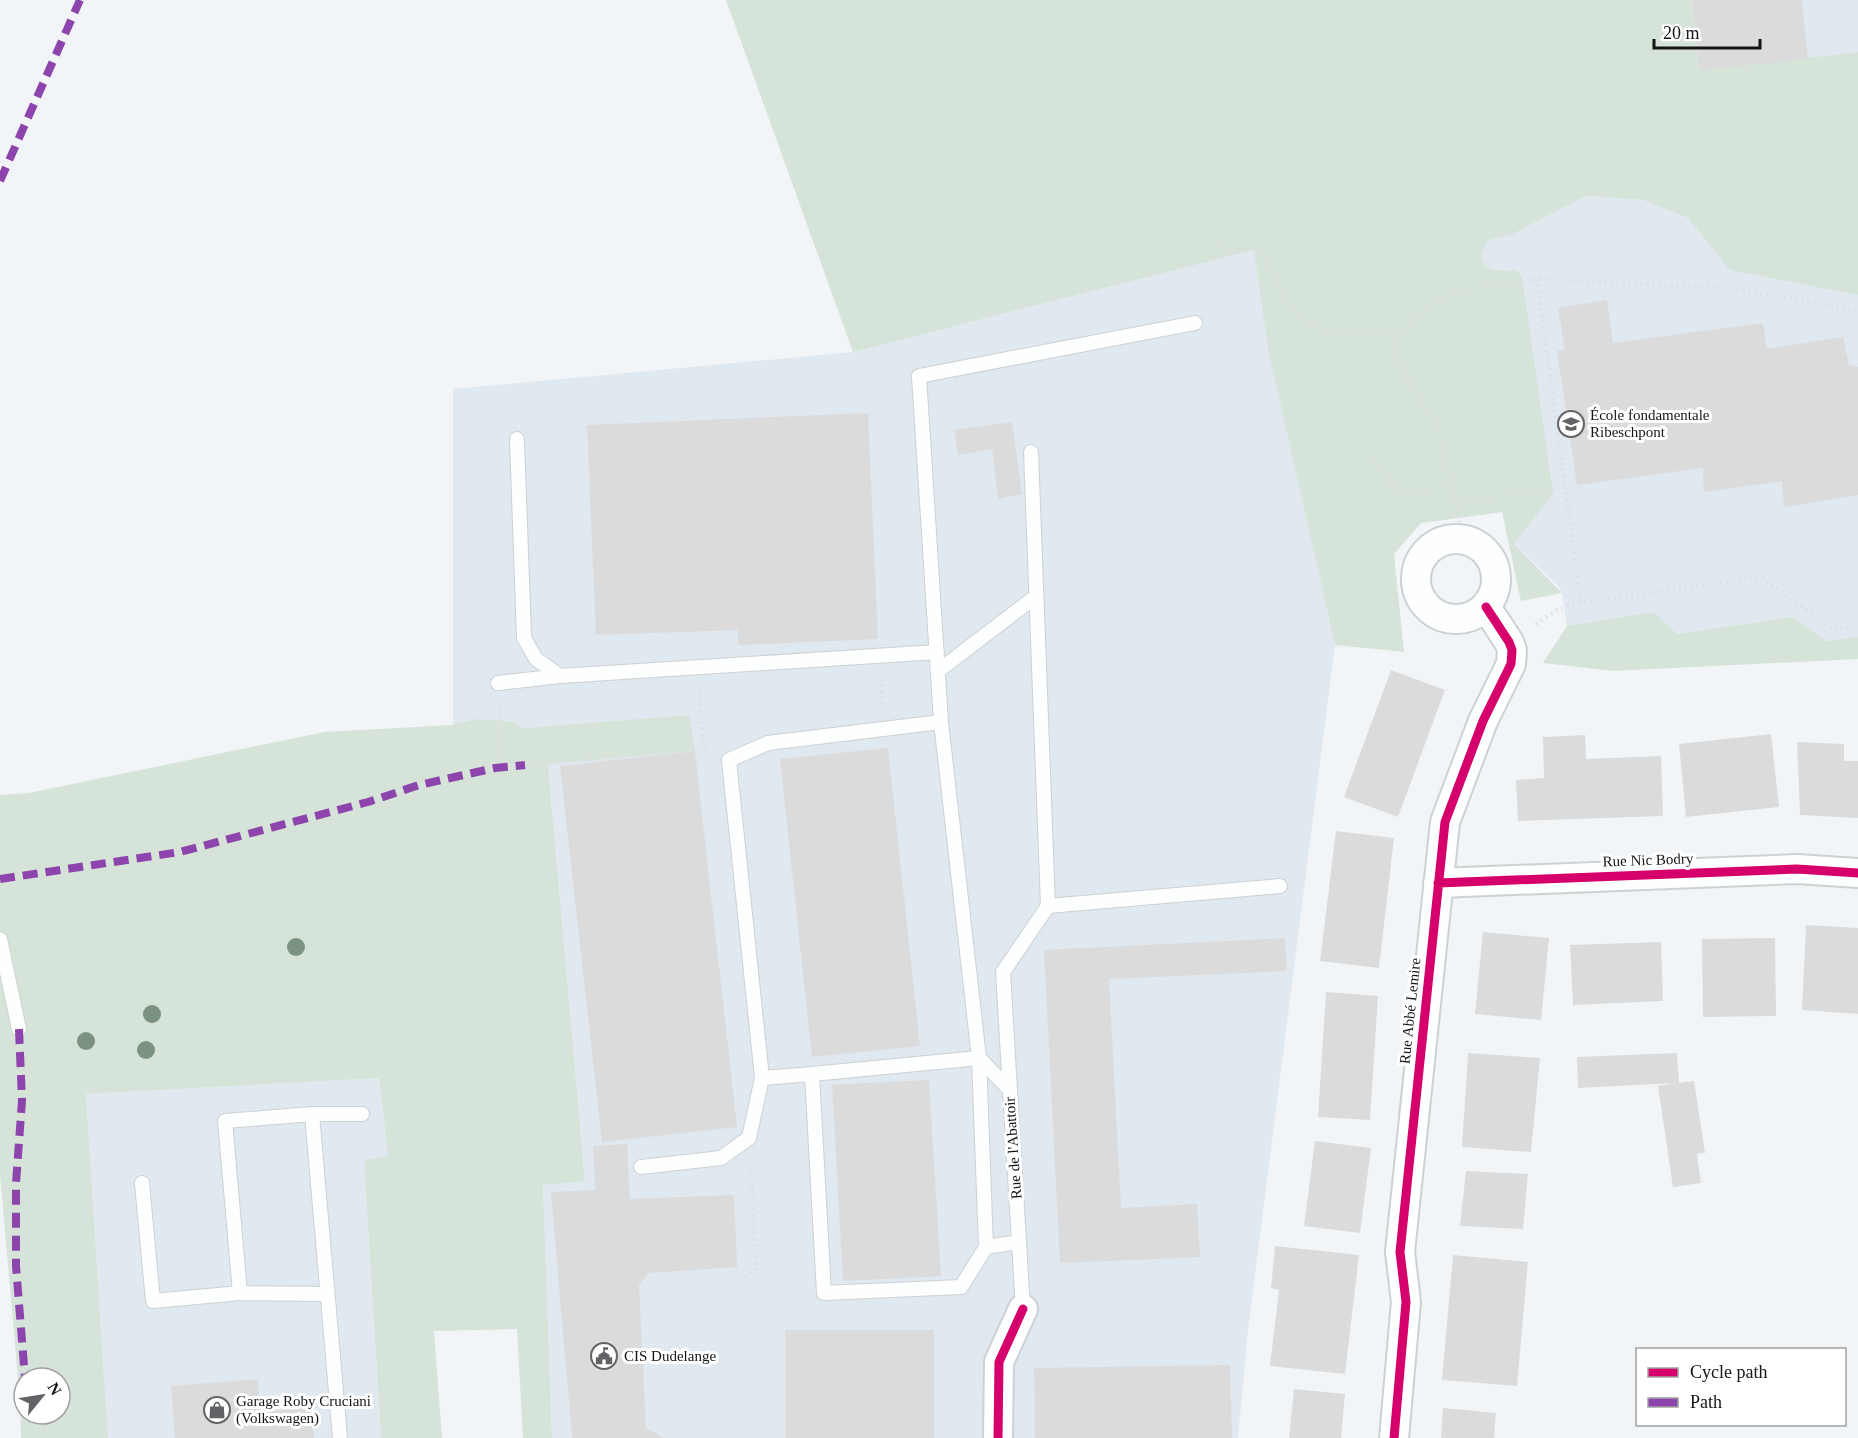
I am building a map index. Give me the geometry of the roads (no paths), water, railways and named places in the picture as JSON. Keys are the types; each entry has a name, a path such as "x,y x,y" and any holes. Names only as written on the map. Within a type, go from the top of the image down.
{"street":[{"path":"1464,539 1485,550 1497,573 1493,597 1485,608 1474,616 1461,620 1448,619 1434,614 1424,604 1418,591 1416,578 1419,564 1426,552 1436,543 1464,539"},
{"name":"Rue Abbé Lemire","path":"1394,1438 1406,1302 1400,1252 1445,822 1483,721 1511,664 1512,650 1509,642 1485,608"},
{"name":"Rue Nic Bodry","path":"1438,883 1797,869 1858,873"},
{"name":"Rue de l'Abattoir","path":"998,1438 999,1362 1023,1309"}],"lane":[{"path":"812,1074 824,1293 961,1287 986,1247 979,1058 941,722 919,376 1195,323"},
{"path":"517,439 524,638 536,659 560,676"},
{"path":"1010,1090 1003,972 1048,906 1031,452"},
{"path":"938,671 1035,597"},
{"path":"498,683 560,676 937,652"},
{"path":"640,1167 722,1158 749,1138 762,1078 729,760 768,743 941,722"},
{"path":"1048,906 1280,886"},
{"path":"0,939 19,1029"},
{"path":"762,1078 979,1058"},
{"name":"Rue de l'Abattoir","path":"979,1058 1010,1090 1023,1309"},
{"path":"312,1114 340,1438"},
{"path":"240,1293 225,1121 312,1114 362,1114"},
{"path":"142,1183 153,1301 240,1293 327,1294"},
{"path":"986,1247 1019,1242"}],"place":[{"name":"École fondamentale Ribeschpont","path":"1571,424"},
{"name":"CIS Dudelange","path":"604,1356"},
{"name":"Garage Roby Cruciani (Volkswagen)","path":"217,1410"}]}
